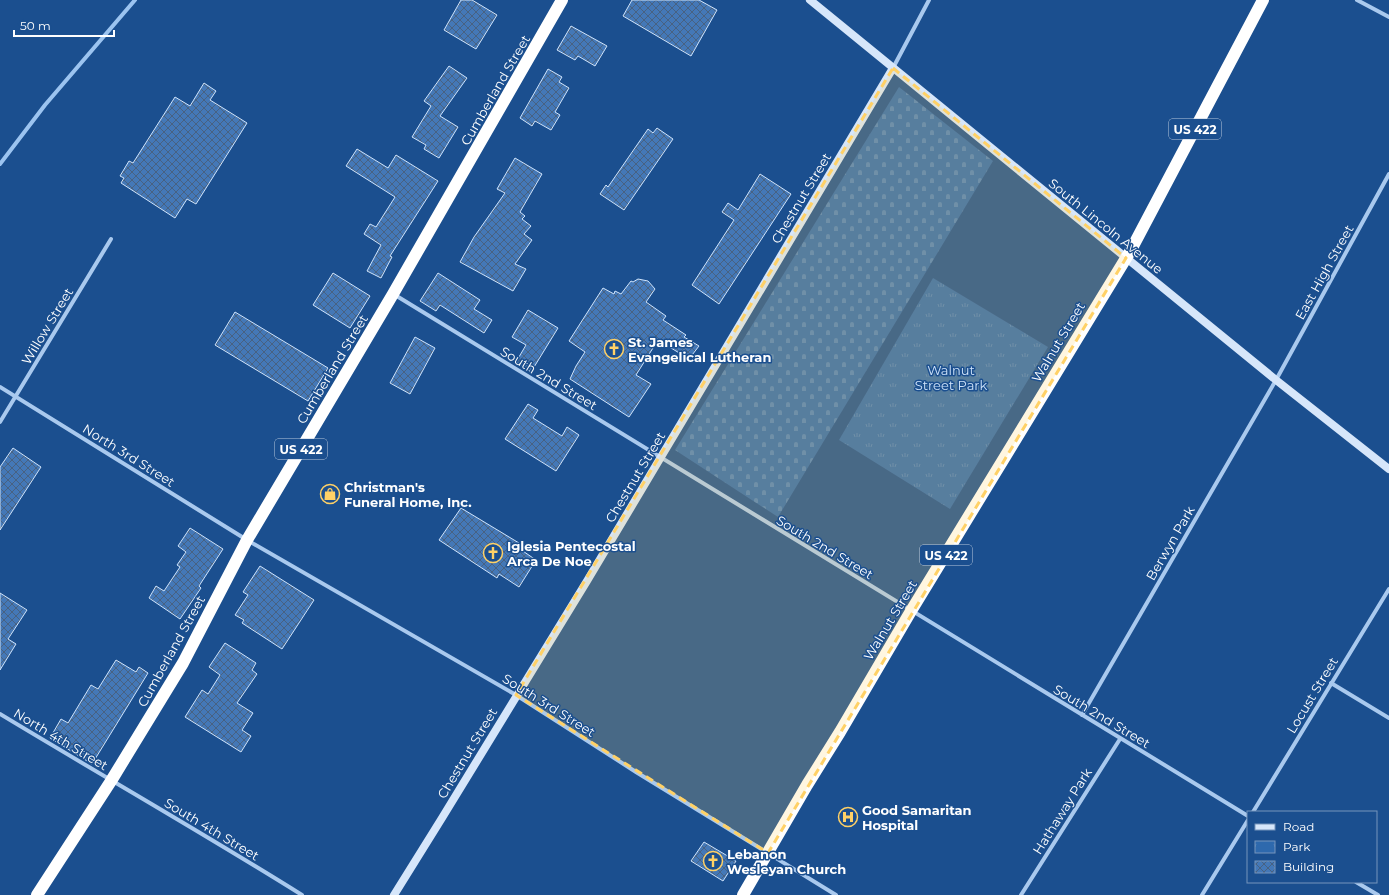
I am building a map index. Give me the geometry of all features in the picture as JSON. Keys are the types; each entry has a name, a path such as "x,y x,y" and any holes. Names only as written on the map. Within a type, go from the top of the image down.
{"highway":[{"name":"Cumberland Street","path":"36,895 111,781 183,662 247,540 392,294 562,0"},
{"name":"US 422","path":"1126,258 1263,0"},
{"name":"Walnut Street","path":"743,895 911,611 1126,258"}],"street":[{"name":"South Lincoln Avenue","path":"810,0 1276,380 1389,470"},
{"path":"893,68 929,0"},
{"path":"1357,0 1389,17"},
{"name":"Chestnut Street","path":"394,895 587,581 893,68"},
{"name":"East High Street","path":"1276,380 1389,174"},
{"name":"Willow Street","path":"0,422 111,239"},
{"name":"South 2nd Street","path":"392,294 1247,815"},
{"name":"Berwyn Park","path":"1082,715 1276,380"},
{"name":"North 3rd Street","path":"0,386 247,540"},
{"name":"South 3rd Street","path":"247,540 516,695 636,772 836,895"},
{"name":"Locust Street","path":"1254,811 1389,589"},
{"path":"1331,683 1389,718"},
{"name":"North 4th Street","path":"0,714 111,781"},
{"name":"Hathaway Park","path":"1021,895 1120,738"},
{"name":"South 4th Street","path":"111,781 243,858 302,895"},
{"path":"1202,895 1247,822"},
{"path":"1358,883 1378,895"}],"highlighted area":[{"path":"893,68 1126,258 768,853 516,695"}],"green space":[{"path":"899,87 993,161 778,517 675,450"},
{"name":"Walnut Street Park","path":"933,278 1048,347 950,509 839,440"}],"building":[{"path":"461,0 472,0 497,15 476,49 444,30"},
{"path":"632,0 699,0 717,10 691,56 623,16"},
{"path":"571,26 607,46 595,66 578,56 575,60 557,50"},
{"path":"449,66 467,78 440,116 458,127 439,158 424,149 426,145 412,137 431,106 424,101"},
{"path":"548,69 562,77 559,82 569,88 555,112 560,115 551,130 535,121 532,126 520,118"},
{"path":"204,83 216,91 210,100 247,123 196,204 187,199 175,218 121,183 124,178 120,176 129,161 133,163 175,97 190,106"},
{"path":"657,128 673,139 624,210 600,194 606,185 608,187 648,129 653,133"},
{"path":"357,149 388,168 396,155 438,181 390,256 392,257 381,278 367,271 381,245 364,234 370,224 376,227 395,197 346,166"},
{"path":"515,158 542,174 520,212 525,216 522,219 531,226 524,234 532,240 515,264 526,269 513,291 460,262 474,237 505,193 497,189"},
{"path":"760,174 791,194 719,304 692,285 734,220 722,212 728,203 738,210"},
{"path":"333,273 370,296 350,328 313,305"},
{"path":"438,273 480,300 474,309 492,320 484,333 440,305 436,311 420,301"},
{"name":"St. James Evangelical Lutheran","path":"638,279 648,281 655,289 646,302 666,316 663,320 686,335 684,337 699,346 689,359 658,340 636,375 651,384 629,417 570,379 585,352 569,341 603,288 614,294 615,291 621,294 631,281 633,282"},
{"path":"528,310 558,328 531,372 516,362 526,345 512,337"},
{"path":"235,312 328,368 308,401 215,345"},
{"path":"415,337 435,348 410,394 390,383"},
{"path":"528,404 538,410 533,418 562,436 567,427 579,435 556,471 505,439"},
{"path":"13,448 41,467 0,530 0,467"},
{"name":"Iglesia Pentecostal Arca De Noe","path":"461,508 519,543 517,547 536,560 519,587 499,574 497,578 439,540"},
{"path":"190,528 223,549 199,586 201,588 180,619 149,598 156,586 164,591 180,567 177,565 186,552 178,546"},
{"path":"260,566 314,600 282,649 242,623 244,620 235,615 248,595 243,592"},
{"path":"0,593 27,610 8,639 16,644 0,670"},
{"path":"225,643 256,663 252,670 257,674 237,703 253,713 242,730 251,736 241,752 185,717 202,690 208,694 220,675 209,667"},
{"path":"116,660 136,672 139,667 148,673 92,764 50,738 61,719 68,723 91,685 98,689"},
{"name":"Lebanon Wesleyan Church","path":"704,842 736,861 723,881 691,861"}],"waterway":[{"path":"0,164 45,105 135,0"}],"place":[{"name":"St. James Evangelical Lutheran","path":"614,349"},
{"name":"Christman's Funeral Home, Inc.","path":"330,494"},
{"name":"Iglesia Pentecostal Arca De Noe","path":"493,553"},
{"name":"Good Samaritan Hospital","path":"848,817"},
{"name":"Lebanon Wesleyan Church","path":"713,861"}]}
